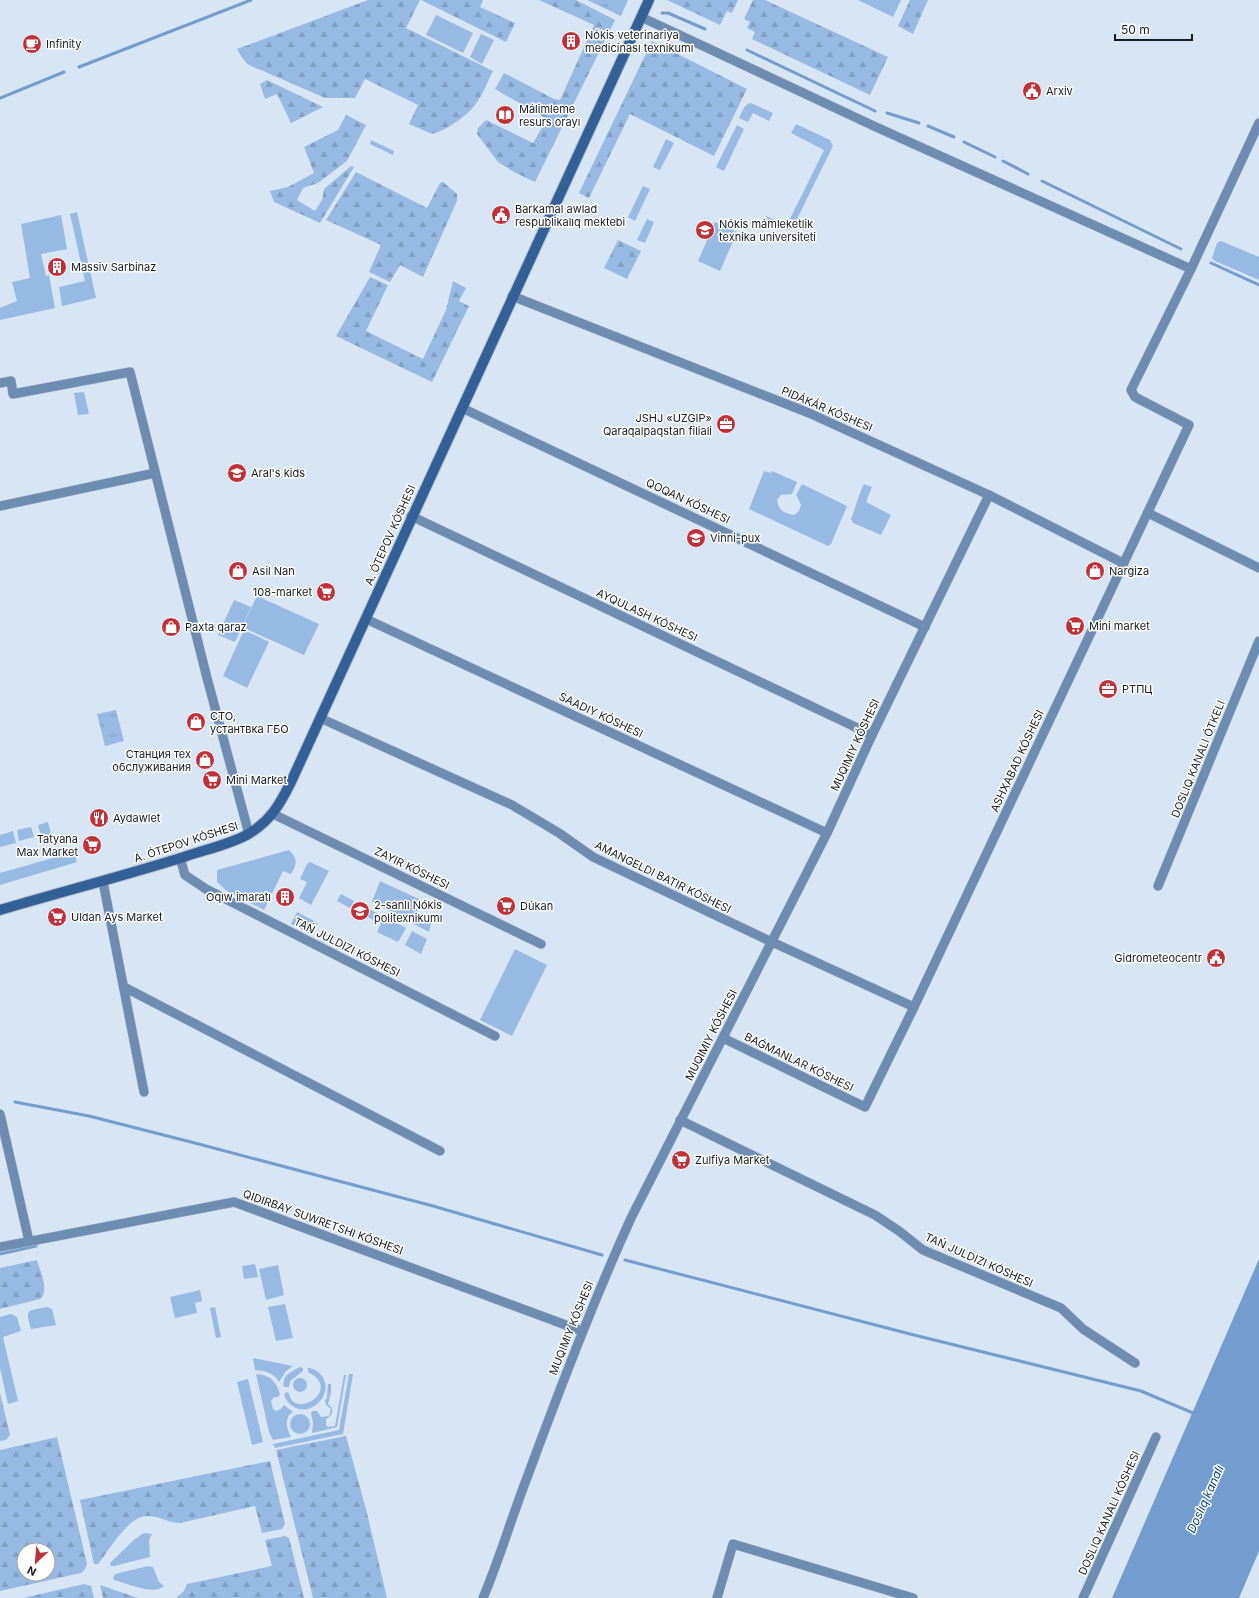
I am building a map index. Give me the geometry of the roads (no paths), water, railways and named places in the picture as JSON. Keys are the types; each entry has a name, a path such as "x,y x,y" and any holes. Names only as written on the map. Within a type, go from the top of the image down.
{"main road":[{"name":"A. ÓTEPOV KÓSHESI","path":"0,910 103,882 227,843 249,834 273,814 281,803 648,0"}],"street":[{"path":"641,17 876,127 1191,269 1259,123"},
{"name":"ASHXABAD KÓSHESI","path":"864,1107 914,1007 1189,425 1135,397 1131,390 1191,269"},
{"name":"PIDÁKÁR KÓSHESI","path":"512,296 809,413 989,495 1123,563"},
{"path":"0,383 11,381 13,394 130,372 207,678 249,834"},
{"name":"QOQAN KÓSHESI","path":"462,408 925,627"},
{"path":"0,506 155,474"},
{"name":"MUQIMIY KÓSHESI","path":"483,1598 495,1570 527,1477 582,1331 611,1260 680,1120 827,833 872,735 989,495"},
{"path":"1148,513 1259,568"},
{"name":"AYQULASH KÓSHESI","path":"411,516 872,735"},
{"name":"SAADIY KÓSHESI","path":"366,619 827,833"},
{"path":"1158,886 1259,641"},
{"path":"320,718 512,805 559,833 593,857 772,942 914,1007"},
{"path":"273,814 541,944"},
{"path":"180,858 185,875 206,889 495,1036"},
{"path":"103,882 144,1092"},
{"path":"124,987 440,1151"},
{"name":"BAǴMANLAR KÓSHESI","path":"723,1038 864,1107"},
{"path":"0,1114 29,1241"},
{"path":"680,1120 875,1215 899,1231 923,1250 1061,1308 1083,1329 1135,1363"},
{"path":"0,1247 234,1202 582,1331"},
{"path":"1083,1598 1156,1437"},
{"path":"717,1598 733,1544 913,1598"}],"water":[{"name":"Doslıq kanalı","path":"1259,1259 1259,1551 1239,1598 1112,1598"}],"waterway":[{"path":"79,67 251,0"},
{"path":"662,13 668,13 705,29"},
{"path":"747,50 875,111"},
{"path":"0,98 64,72"},
{"path":"887,113 919,123"},
{"path":"928,126 954,137"},
{"path":"964,142 995,157"},
{"path":"1003,161 1028,174"},
{"path":"1042,181 1181,249"},
{"path":"1211,263 1259,285"},
{"path":"15,1102 89,1116 191,1142 433,1206 602,1255"},
{"path":"0,1254 36,1246"},
{"path":"625,1260 914,1335 1141,1391 1193,1413"}],"place":[{"name":"Nókis veterinariya medicinası texnikumı","path":"571,41"},
{"name":"Infinity","path":"32,44"},
{"name":"Arxiv","path":"1032,91"},
{"name":"Málimleme resurs orayı","path":"505,115"},
{"name":"Barkamal awlad respublikalıq mektebi","path":"501,215"},
{"name":"Nókis mámleketlik texnika universiteti","path":"705,230"},
{"name":"Massiv Sarbinaz","path":"57,267"},
{"name":"JSHJ «UZGIP» Qaraqalpaqstan filiali","path":"726,424"},
{"name":"Aral's kids","path":"237,473"},
{"name":"Vinni-pux","path":"696,538"},
{"name":"Asil Nan","path":"238,571"},
{"name":"Nargiza","path":"1095,571"},
{"name":"108-market","path":"326,592"},
{"name":"Mini market","path":"1075,626"},
{"name":"Paxta qaraz","path":"171,627"},
{"name":"РТПЦ","path":"1108,689"},
{"name":"СТО, устантвка ГБО","path":"196,722"},
{"name":"Станция тех обслуживания","path":"205,760"},
{"name":"Mini Market","path":"212,780"},
{"name":"Aydawlet","path":"99,818"},
{"name":"Tatyana Max Market","path":"92,845"},
{"name":"Oqıw imaratı","path":"285,897"},
{"name":"Dúkan","path":"506,906"},
{"name":"2-sanlı Nókis politexnikumı","path":"360,911"},
{"name":"Uldan Ays Market","path":"57,917"},
{"name":"Gidrometeocentr","path":"1216,958"},
{"name":"Zulfiya Market","path":"681,1160"}]}
